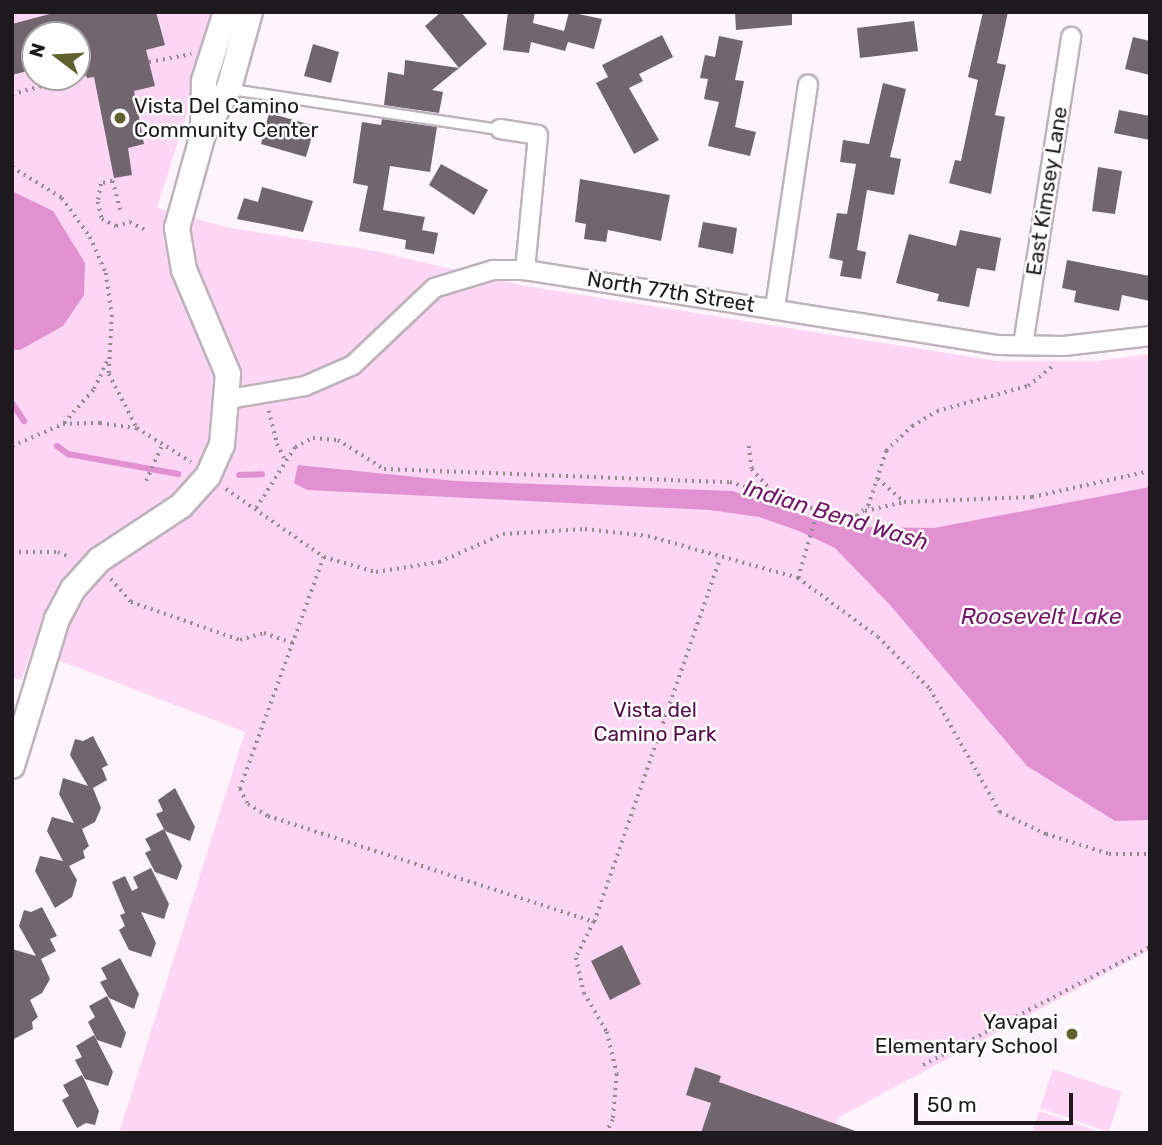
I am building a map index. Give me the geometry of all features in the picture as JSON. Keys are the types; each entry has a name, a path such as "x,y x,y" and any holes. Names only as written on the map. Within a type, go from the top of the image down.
{"street":[{"path":"203,134 204,81 226,12"},
{"path":"12,766 63,605 99,560 168,516 197,489 222,445 229,399 221,349 194,296 178,248 181,208 203,134 229,88 250,12"},
{"name":"East Kimsey Lane","path":"1023,345 1070,37"},
{"path":"775,307 808,84"},
{"path":"500,128 538,135 525,270"},
{"name":"North 77th Street","path":"229,399 305,386 353,365 433,288 472,273 525,270 775,307 999,345 1064,346 1150,336"}],"lane":[{"path":"229,88 500,128"}],"path":[{"path":"149,62 184,52 200,57"},
{"path":"12,167 62,198 90,237 106,273 112,315 109,374 137,428"},
{"path":"120,210 112,181 101,184 98,202 102,219 116,226 130,222 149,232"},
{"path":"63,424 94,388 108,355"},
{"path":"863,511 878,479 886,451 912,426 937,411 1028,386 1044,378 1051,367 1063,365"},
{"path":"269,409 276,444 286,461"},
{"path":"12,446 63,424 100,423 137,428 195,465"},
{"path":"256,508 295,447 313,438 338,440 384,469 730,482 841,517 904,502 1032,497 1150,471"},
{"path":"146,481 163,443"},
{"path":"748,446 752,469 777,497"},
{"path":"878,479 904,502"},
{"path":"218,484 324,557 376,572 439,562 503,534 585,529 648,536 798,578 878,637 930,689 1000,812 1046,834 1109,854 1150,853"},
{"path":"798,578 817,511"},
{"path":"324,557 240,789 248,804 268,816 594,922"},
{"path":"606,1133 613,1120 617,1074 607,1032 584,993 576,958 594,922 720,558"},
{"path":"131,602 240,640 264,633 293,643"},
{"path":"923,1065 1150,947"}],"green space":[{"name":"Vista del Camino Park","path":"12,12 219,12 157,208 230,228 370,250 525,286 997,361 1097,361 1150,354 1150,950 839,1117 834,1133 119,1133 245,732 32,650 21,680 12,678"},
{"path":"1053,1069 1122,1092 1109,1132 1040,1108"},
{"path":"1039,1111 1104,1133 1032,1133"}],"water":[{"path":"12,191 53,211 85,263 84,295 63,326 20,350 12,350"},
{"name":"Roosevelt Lake","path":"298,465 455,481 733,491 834,526 860,527 934,528 1150,487 1150,820 1115,821 1027,766 890,605 835,548 799,531 759,517 710,510 307,490 294,483"}],"building":[{"name":"Vista Del Camino Community Center","path":"57,12 156,12 165,45 146,50 155,86 134,91 144,144 128,148 132,175 114,178 94,77 91,77 91,21 23,21"},
{"path":"441,12 461,12 487,44 459,68 425,26"},
{"path":"508,12 535,12 533,23 564,31 569,12 602,19 594,49 568,42 565,51 531,42 529,53 503,50"},
{"path":"735,12 792,12 792,25 736,30"},
{"path":"983,12 1008,12 997,63 1006,65 995,115 1005,117 991,194 949,183 955,160 961,161 978,80 968,77"},
{"path":"914,21 918,51 860,58 857,28"},
{"name":"Vista Del Camino Community Center","path":"21,22 21,73 12,75 12,24"},
{"path":"662,35 673,57 639,74 643,81 629,88 659,140 634,154 596,83 608,77 602,65"},
{"path":"719,36 743,41 735,80 744,81 735,127 756,132 750,156 708,146 719,102 704,99 708,79 700,78 705,55 715,57"},
{"path":"1133,37 1150,41 1150,75 1125,69"},
{"path":"313,44 339,52 331,83 304,76"},
{"path":"405,60 459,68 432,90 443,92 439,113 384,105 388,72 404,75"},
{"path":"883,83 906,89 890,157 901,159 894,195 867,190 857,250 866,252 861,279 840,276 843,261 829,258 837,213 847,214 856,164 840,162 843,140 869,144"},
{"path":"1119,110 1150,116 1150,140 1114,133"},
{"path":"269,113 315,126 306,157 261,144"},
{"path":"382,119 437,127 430,172 390,166 383,210 425,217 422,230 438,233 434,254 405,249 406,240 359,231 368,186 353,183 362,122 381,125"},
{"path":"441,164 488,190 474,215 429,185"},
{"path":"1098,167 1122,171 1115,214 1092,211"},
{"path":"580,179 670,195 661,241 608,230 606,242 584,239 586,224 575,222"},
{"path":"262,187 313,201 303,232 237,219 244,198 258,202"},
{"path":"703,222 737,228 733,254 698,247"},
{"path":"960,230 1001,238 995,271 977,268 969,307 937,301 939,294 896,283 909,234 956,246"},
{"path":"1067,260 1150,276 1150,301 1122,295 1119,311 1074,302 1076,291 1062,288"},
{"path":"93,736 108,765 102,768 107,780 93,788 101,808 95,822 82,829 89,846 83,851 85,858 69,866 77,880 72,897 55,908 35,871 40,856 63,861 47,831 52,817 74,823 59,794 63,778 88,786 70,755 75,739 83,741"},
{"path":"175,788 195,827 190,841 165,831 156,814 163,811 158,800"},
{"path":"164,829 182,866 177,880 155,872 145,853 151,850 145,839"},
{"path":"151,868 169,904 164,919 141,912 156,943 151,957 129,950 119,930 125,926 120,915 125,913 112,882 125,876 132,891 138,888 133,877"},
{"path":"42,907 57,936 50,939 56,951 41,959 50,979 42,993 30,1000 38,1017 32,1022 33,1029 12,1040 12,949 36,956 19,926 24,910 31,912"},
{"path":"622,945 641,984 610,1000 591,961"},
{"path":"120,958 139,994 134,1009 109,998 100,982 107,979 101,968"},
{"path":"107,996 126,1033 121,1048 97,1040 88,1022 95,1017 89,1006"},
{"path":"94,1035 113,1072 108,1086 85,1079 75,1060 82,1057 76,1046"},
{"path":"695,1067 721,1076 719,1082 861,1133 701,1133 711,1103 686,1095"},
{"path":"82,1075 99,1111 95,1125 86,1123 77,1128 62,1100 69,1096 63,1085"}],"waterway":[{"name":"Indian Bend Wash","path":"12,403 24,421"},
{"name":"Indian Bend Wash","path":"57,446 68,454 178,474"},
{"name":"Indian Bend Wash","path":"239,475 262,474"}],"place":[{"name":"Vista Del Camino Community Center","path":"120,118"},
{"name":"Yavapai Elementary School","path":"1072,1034"}]}
